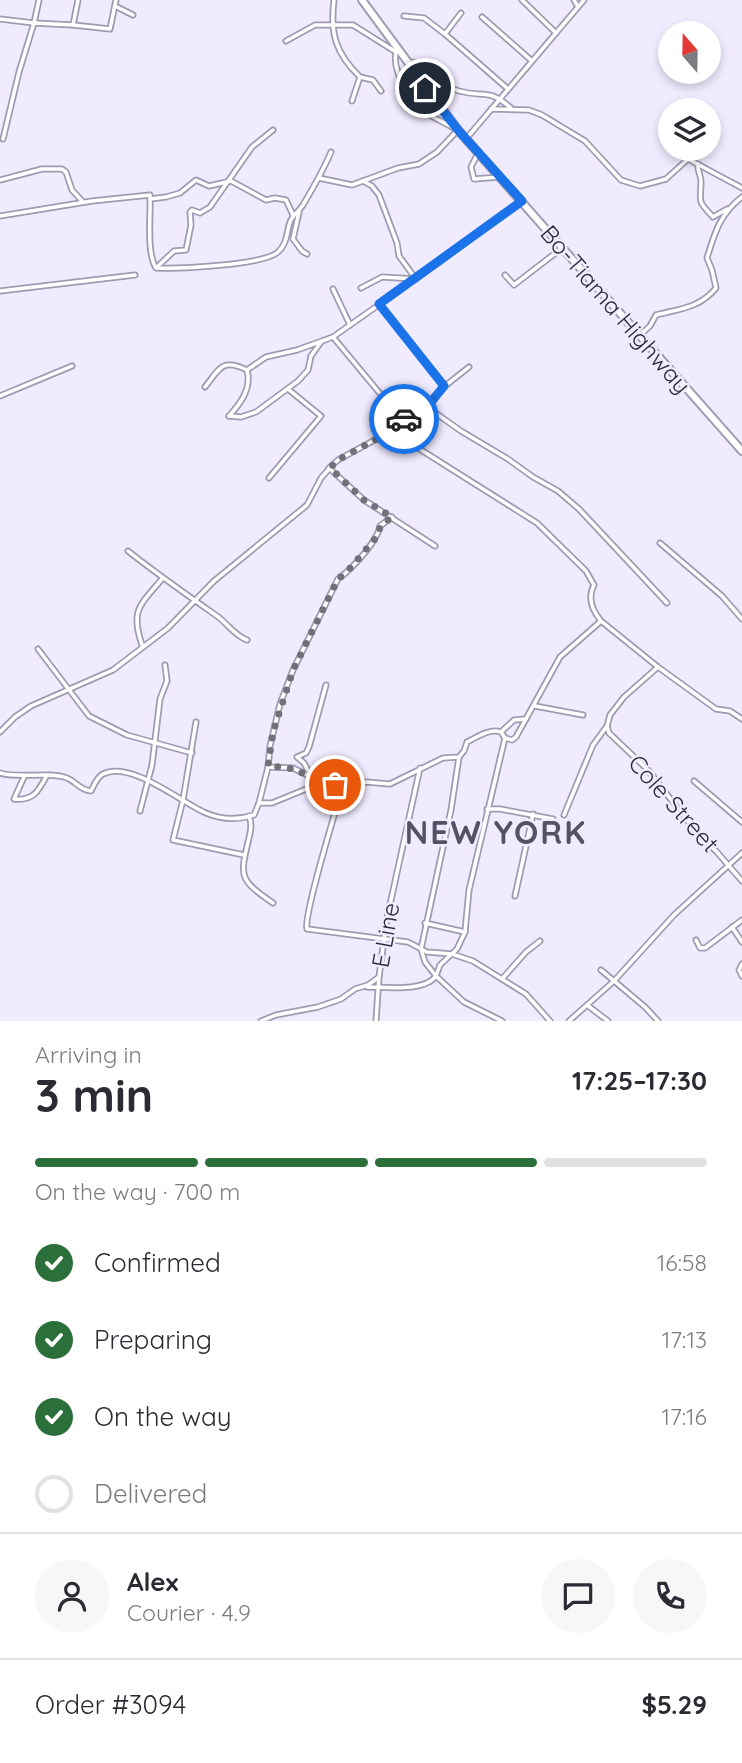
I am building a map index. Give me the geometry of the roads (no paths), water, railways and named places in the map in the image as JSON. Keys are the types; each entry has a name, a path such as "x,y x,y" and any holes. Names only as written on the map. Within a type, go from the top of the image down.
{"highway":[{"name":"Bo-Tiama Highway","path":"362,0 396,51 457,131 742,451"}],"street":[{"path":"3,139 39,0"},
{"path":"73,24 78,0"},
{"path":"0,19 108,29 116,0"},
{"path":"334,0 331,31 337,45 350,68 360,77 373,80 381,91"},
{"path":"366,7 373,0"},
{"path":"522,0 556,33"},
{"path":"574,0 578,7"},
{"path":"466,139 584,0"},
{"path":"115,6 133,15"},
{"path":"445,34 461,13"},
{"path":"404,16 424,18 508,89"},
{"path":"482,17 532,61"},
{"path":"286,41 315,25 353,25 396,51 394,59 397,71 412,99 421,108 457,131 437,152 419,164 398,168 352,185 319,178"},
{"path":"405,61 416,63 461,92 486,93 511,108 542,115 585,141 621,180 640,186 666,179 688,159 742,188"},
{"path":"352,101 360,77"},
{"path":"491,109 511,108"},
{"path":"156,268 174,251 186,250 191,225 190,212 192,210 200,213 210,207 252,147 273,130"},
{"path":"156,268 204,267 276,254 285,244 290,220 319,178 331,152"},
{"path":"478,153 471,167 474,179 500,177"},
{"path":"698,164 701,180 698,191 700,204 713,217 742,197"},
{"path":"0,180 42,169 62,169 66,172 72,190 83,202"},
{"path":"150,199 180,193 197,180 209,186 232,181 266,200 286,200 293,217"},
{"path":"363,181 379,195 397,243 399,256 416,279"},
{"path":"0,216 83,202 150,195 151,246 156,268"},
{"path":"247,369 266,358 333,337 522,201"},
{"path":"639,336 650,326 656,315 690,308 706,300 716,288 706,258 727,208"},
{"path":"299,210 293,239 307,254"},
{"path":"505,275 514,285 562,248"},
{"path":"0,291 135,275"},
{"path":"361,288 382,277 416,279"},
{"path":"333,289 350,325"},
{"path":"379,304 444,386"},
{"path":"333,337 402,420"},
{"path":"247,369 243,401 229,416 256,412 298,381 308,370 312,356 322,341"},
{"path":"205,387 226,364 232,363 247,369"},
{"path":"0,396 72,366"},
{"path":"427,407 444,386 469,368"},
{"path":"269,478 321,416 288,388"},
{"path":"0,732 22,711 113,670 127,661 142,645 168,628 214,581 307,505 321,478 338,460 391,431 422,407 427,407 558,491 579,509 667,603"},
{"path":"391,431 537,523 586,571 594,585 590,597 595,614 601,621 716,709 730,711 742,719"},
{"path":"330,468 364,500 435,546"},
{"path":"0,773 67,779 82,790 91,791 99,776 105,772 118,771 149,781 214,816 234,819 254,815 268,766 273,732 293,670 334,586 379,534 380,526 392,517"},
{"path":"660,543 722,596 742,619"},
{"path":"128,551 162,579 225,622 239,637 247,640"},
{"path":"142,645 135,620 137,613 162,579"},
{"path":"502,1021 464,1002 436,976 425,962 421,949 451,810 459,757 467,741 496,730 505,738 512,740 516,737 560,657 601,621"},
{"path":"38,649 89,716 116,731 192,753"},
{"path":"140,811 149,781 160,699 167,681 165,665"},
{"path":"564,815 593,744 607,726 608,718 621,700 658,667"},
{"path":"316,785 304,763 297,757 306,754 309,747 326,685"},
{"path":"535,706 547,706 583,715"},
{"path":"501,732 514,720 527,719"},
{"path":"195,722 192,753 173,840 244,855"},
{"name":"Cole Street","path":"607,726 609,733 648,770 701,838 716,850 742,881"},
{"path":"362,987 426,984 432,981 440,965 452,954 465,932 469,890 505,738"},
{"path":"259,803 272,803 316,785 366,782 390,784 443,758 459,757"},
{"path":"268,766 300,770 310,777"},
{"name":"E Line","path":"261,1021 276,1014 318,1007 341,999 379,977 384,937 420,768"},
{"path":"24,777 14,799 25,799 37,794 47,777"},
{"path":"694,781 742,821"},
{"path":"343,785 306,924 307,929 323,933 384,937 408,942 433,954 452,954 473,961 526,994 550,1021"},
{"path":"487,809 553,818"},
{"path":"515,896 533,814"},
{"path":"249,816 252,826 242,867 244,877 255,890 273,903"},
{"path":"569,1021 614,981 674,915 742,853"},
{"path":"696,940 700,948 705,948 742,920"},
{"path":"425,923 465,932"},
{"path":"732,927 742,942"},
{"path":"502,979 526,952 540,941"},
{"path":"742,964 739,970 742,976"},
{"path":"601,970 658,1021"},
{"path":"376,1021 379,977"},
{"path":"587,1005 608,1021"}],"district":[{"name":"NEW YORK","path":"496,832"}]}
